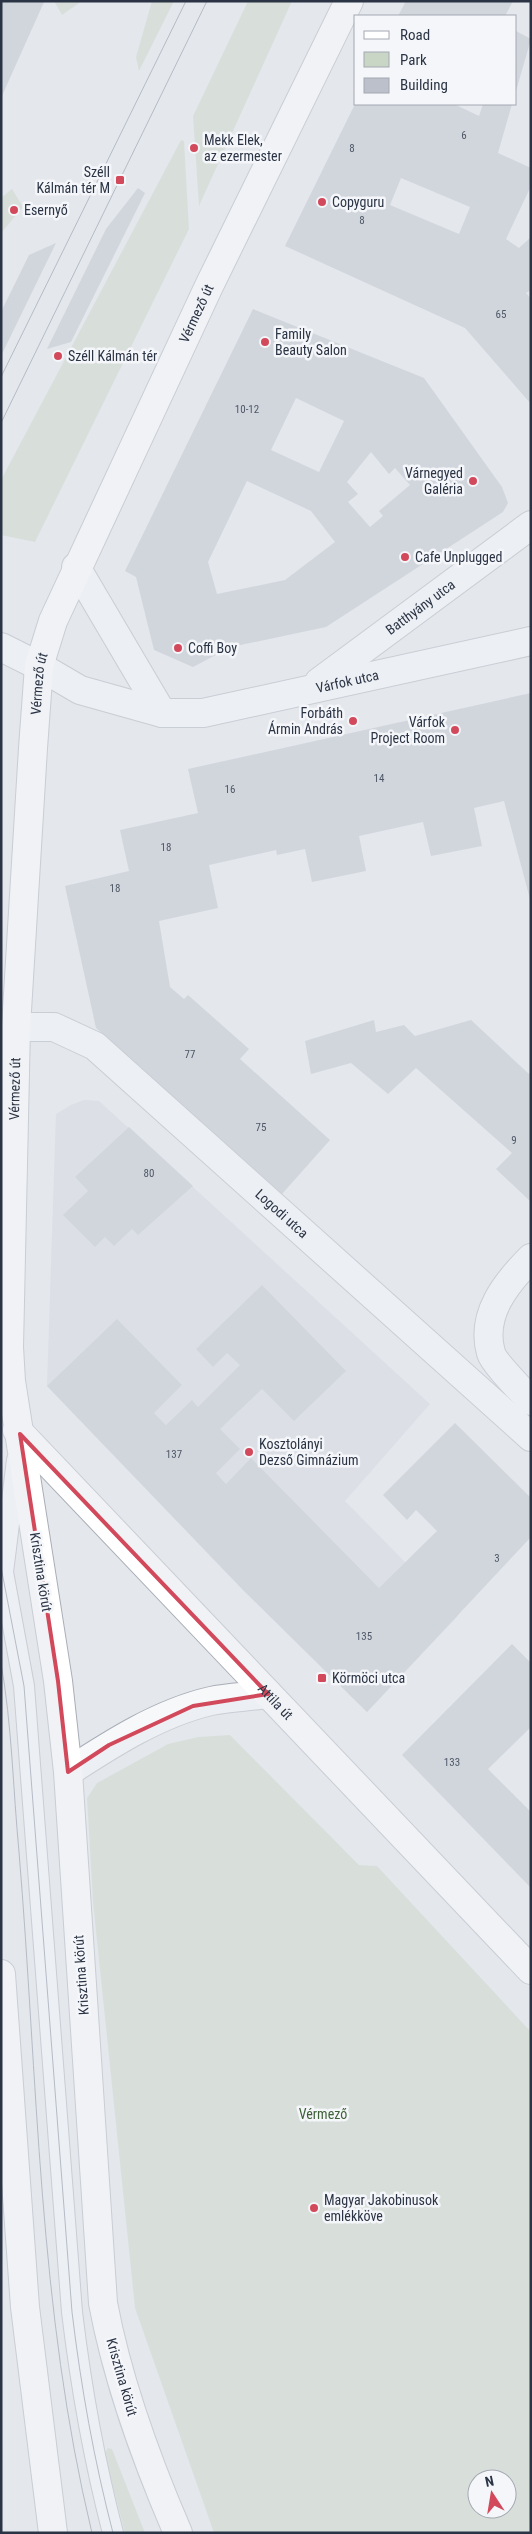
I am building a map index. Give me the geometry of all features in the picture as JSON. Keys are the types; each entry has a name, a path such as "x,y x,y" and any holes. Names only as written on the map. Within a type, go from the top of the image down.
{"main road":[{"name":"Vérmező út","path":"11,1424 9,1347 16,1027 39,666 53,621 76,567 209,286 349,1"},
{"name":"Attila út","path":"11,1424 339,1766 531,1970"},
{"name":"Krisztina körút","path":"11,1424 58,1681 68,1772 103,2303 113,2354 126,2398 178,2533"},
{"path":"1,1974 9,2199 25,2308 53,2533"}],"street":[{"name":"Batthyány utca","path":"309,688 531,525"},
{"path":"76,567 162,713"},
{"name":"Várfok utca","path":"1,647 80,690 162,713 203,713 531,640"},
{"name":"Logodi utca","path":"16,1027 54,1027 95,1046 531,1437"},
{"path":"531,1258 512,1277 498,1296 490,1329 492,1355 531,1402"},
{"path":"68,1772 109,1746 193,1706 212,1701 268,1694"}],"lane":[{"path":"11,1424 3,1572 24,1686 72,2312 79,2372 91,2438 113,2533"}],"highlighted area":[{"path":"20,1434 268,1694 193,1706 109,1745 68,1772 58,1681"}],"shaded area":[{"name":"Kosztolányi Dezső Gimnázium","path":"84,1100 99,1101 430,1404 345,1501 458,1616 367,1712 244,1591 47,1386 56,1114"}],"green space":[{"path":"54,1 82,1 62,15"},
{"path":"152,1 174,1 139,71 136,57"},
{"path":"248,1 292,1 199,206 193,116"},
{"path":"181,140 184,141 189,229 35,542 1,535 1,480"},
{"path":"12,189 23,207 1,233 1,198"},
{"name":"Vérmező","path":"230,1735 359,1865 377,1866 531,2032 531,2533 214,2533 135,2308 93,1902 87,1798 97,1783 168,1744 198,1737"},
{"path":"108,2448 112,2449 145,2533 125,2533 104,2454"}],"building":[{"path":"1,1 44,2 1,98"},
{"path":"406,1 513,1 506,15 399,15"},
{"path":"517,32 531,39 517,88"},
{"path":"355,105 456,105 479,116 483,105 512,105 498,153 531,168 531,186 506,239 519,248 531,237 531,290 526,293 531,299 531,404 465,328 285,246","holes":["401,178 470,207 459,234 390,205"]},
{"path":"138,188 145,193 71,342 47,349 106,229"},
{"path":"56,243 1,356 1,312 29,255"},
{"path":"253,309 424,378 502,487 508,503 503,512 326,627 231,647 193,667 154,650 136,577 125,571","holes":["296,398 344,421 319,472 271,450","371,452 389,474 395,468 410,485 379,511 383,516 370,527 348,502 358,494 347,482","247,481 311,511 335,542 285,580 217,594 208,562"]},
{"path":"531,693 531,903 504,801 474,808 482,846 431,856 423,822 359,836 366,871 312,882 305,849 277,855 276,850 209,865 218,908 159,921 170,987 184,999 188,995 249,1049 240,1059 330,1140 282,1194 96,1028 65,886 129,871 120,830 198,813 188,769"},
{"path":"374,1020 376,1032 404,1025 415,1036 471,1020 529,1074 531,1071 531,1202 496,1169 512,1153 416,1068 388,1094 351,1063 311,1074 305,1041"},
{"path":"129,1127 193,1186 138,1235 132,1229 114,1246 105,1237 95,1247 63,1215 88,1191 75,1177"},
{"path":"262,1285 346,1371 294,1421 262,1389 220,1429 240,1449 216,1473 226,1484 251,1458 379,1588 437,1531 416,1510 407,1520 383,1495 455,1423 531,1498 531,1537 367,1712 244,1591 47,1386 117,1319 182,1385 154,1413 166,1425 192,1400 198,1407 240,1365 227,1353 213,1367 196,1349"},
{"path":"512,1644 531,1663 531,1727 488,1769 531,1812 531,1888 402,1755"}],"tram line":[{"path":"1,377 186,1"},
{"path":"1,423 207,1"},
{"path":"1,1567 24,1686 72,2312 89,2423 113,2533"},
{"path":"1,1663 12,1757 42,2194 50,2279 60,2364 74,2449 92,2533"}],"place":[{"name":"Mekk Elek, az ezermester","path":"194,148"},
{"name":"Széll Kálmán tér M","path":"120,180"},
{"name":"Copyguru","path":"322,202"},
{"name":"Esernyő","path":"14,210"},
{"name":"Family Beauty Salon","path":"265,342"},
{"name":"Széll Kálmán tér","path":"58,356"},
{"name":"Várnegyed Galéria","path":"473,481"},
{"name":"Cafe Unplugged","path":"405,557"},
{"name":"Coffi Boy","path":"178,648"},
{"name":"Forbáth Ármin András","path":"353,721"},
{"name":"Várfok Project Room","path":"455,730"},
{"name":"Kosztolányi Dezső Gimnázium","path":"249,1452"},
{"name":"Körmöci utca","path":"322,1678"},
{"name":"Magyar Jakobinusok emlékköve","path":"314,2208"}]}
